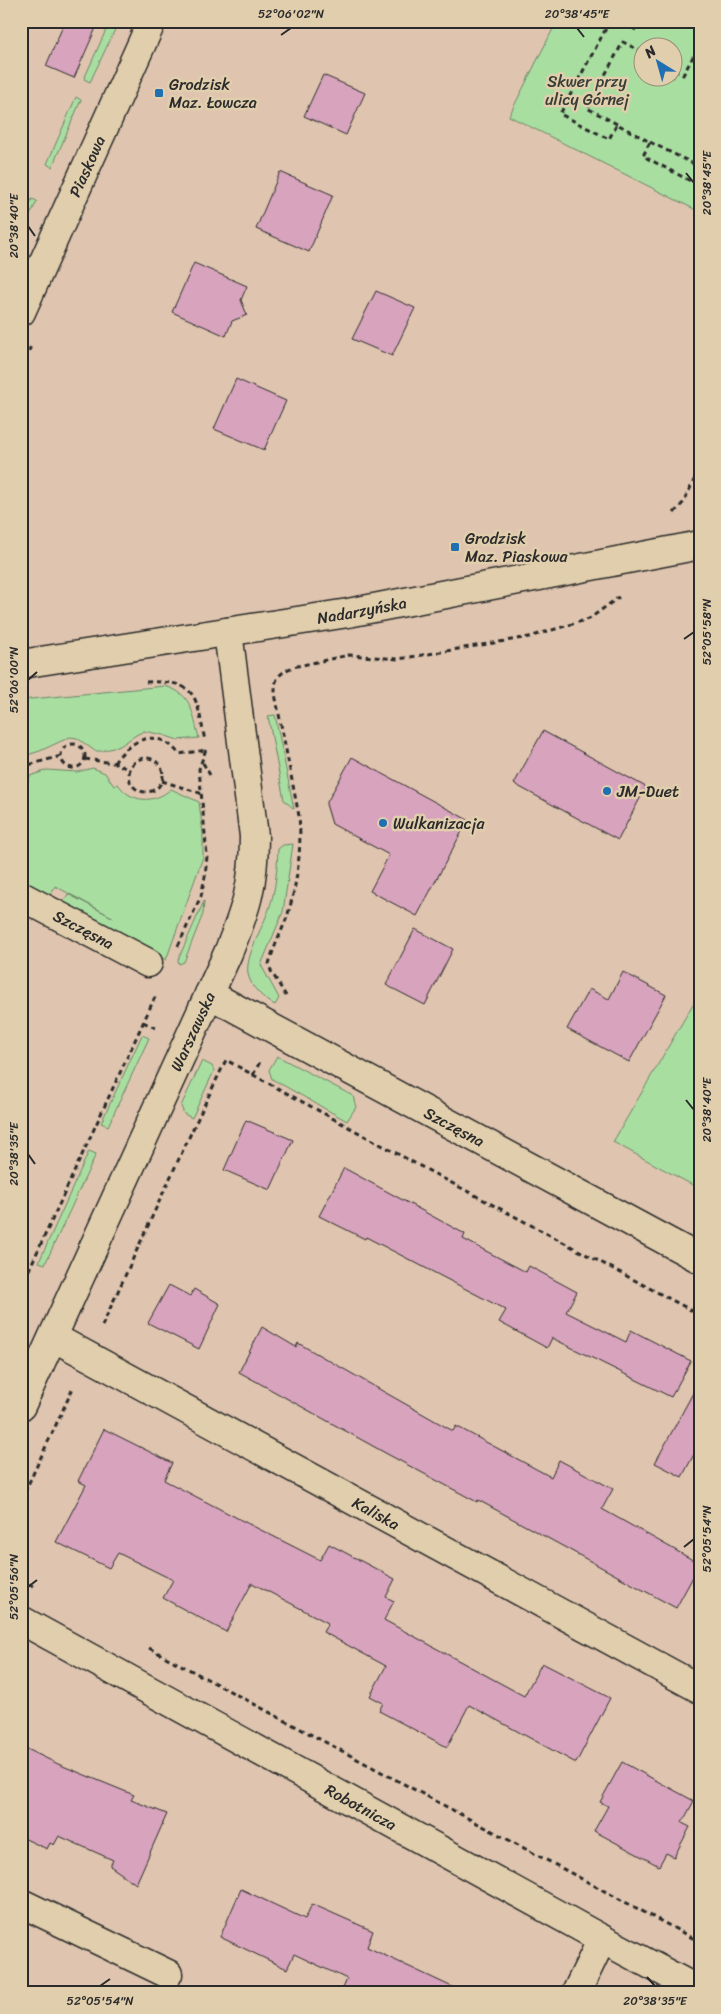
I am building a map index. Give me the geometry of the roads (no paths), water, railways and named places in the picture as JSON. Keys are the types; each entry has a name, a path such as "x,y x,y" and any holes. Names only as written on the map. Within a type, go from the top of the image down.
{"street":[{"name":"Piaskowa","path":"21,312 152,21"},
{"name":"Nadarzyńska","path":"21,664 228,632 450,594 700,545"},
{"name":"Warszawska","path":"21,1406 210,994 241,922 250,893 254,867 254,836 228,632"},
{"name":"Szczęsna","path":"21,896 148,963"},
{"name":"Szczęsna","path":"210,994 700,1259"},
{"name":"Kaliska","path":"53,1337 700,1688"},
{"name":"Robotnicza","path":"21,1620 602,1940 700,1991"},
{"path":"21,1903 168,1974"},
{"path":"576,1993 602,1940"}],"place":[{"name":"Grodzisk Maz. Łowcza","path":"159,93"},
{"name":"Grodzisk Maz. Piaskowa","path":"455,547"},
{"name":"JM-Duet","path":"607,791"},
{"name":"Wulkanizacja","path":"383,823"}],"park label":[{"name":"Skwer przy ulicy Górnej","path":"587,90"}]}
